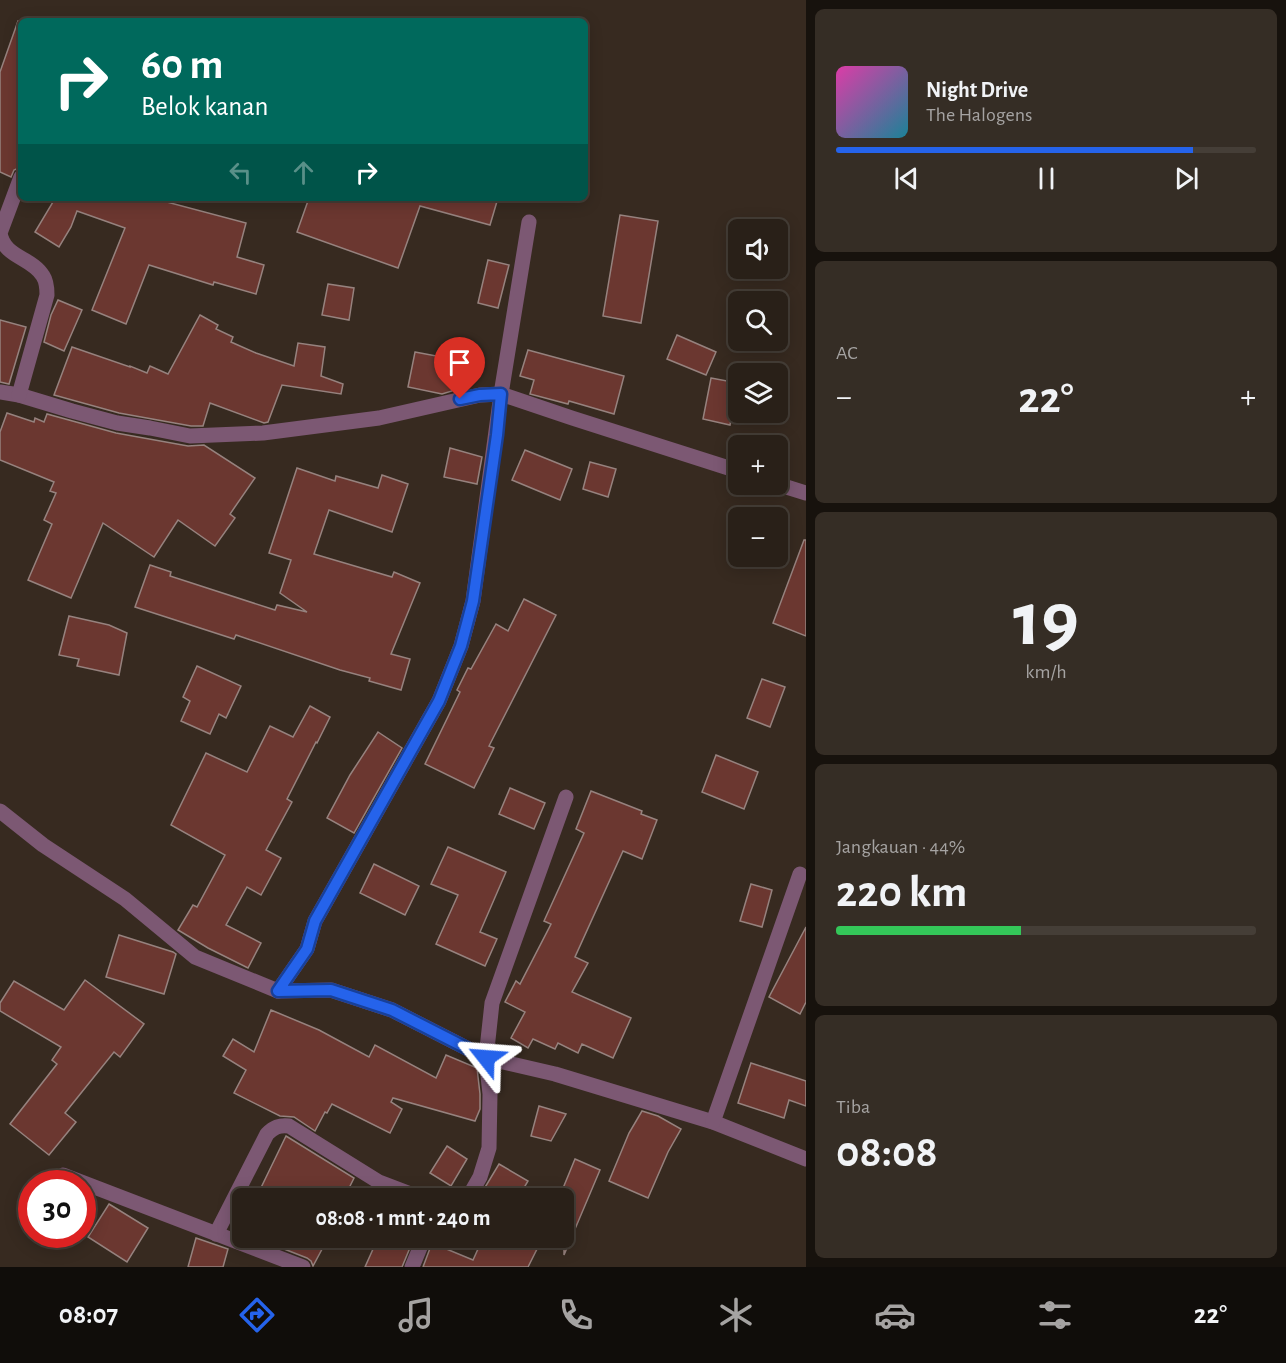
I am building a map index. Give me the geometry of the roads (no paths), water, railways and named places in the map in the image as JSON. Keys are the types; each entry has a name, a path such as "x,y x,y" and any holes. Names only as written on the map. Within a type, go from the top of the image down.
{"street":[{"path":"18,185 0,233 2,242 7,249 34,266 43,275 47,285 47,295 19,395"},
{"path":"278,991 307,949 315,921 439,701 461,646 473,601 501,394 529,222"},
{"path":"0,392 19,395 117,423 190,436 263,433 379,418 480,395 501,394 728,468"},
{"path":"788,487 806,493"},
{"path":"474,1188 480,1177 489,1148 490,1094 486,1058 492,1003 566,797"},
{"path":"0,811 44,845 125,899 195,957 278,991 331,990 392,1010 486,1058 555,1074 713,1122 806,1159"},
{"path":"713,1122 800,874"},
{"path":"239,1188 267,1134 273,1128 281,1125 289,1126 379,1182 395,1188"},
{"path":"96,1188 303,1267"},
{"path":"216,1234 232,1203"},
{"path":"412,1267 420,1248"}]}
